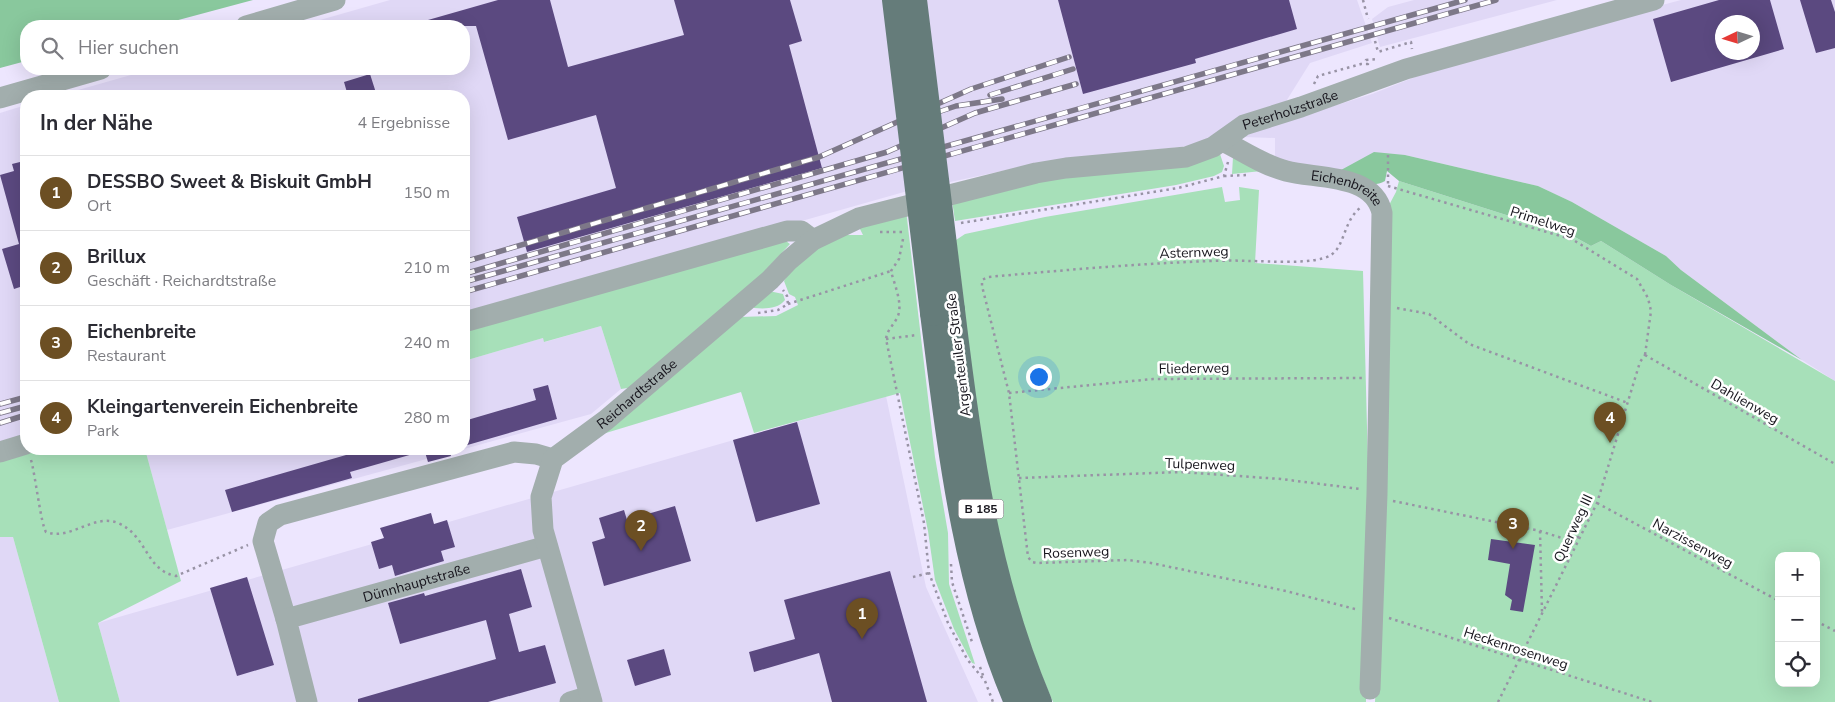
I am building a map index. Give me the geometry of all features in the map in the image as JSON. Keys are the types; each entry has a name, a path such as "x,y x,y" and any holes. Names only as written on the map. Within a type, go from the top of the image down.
{"main road":[{"name":"Argenteuiler Straße","path":"895,0 962,519 974,572 993,634 1018,702"},
{"name":"Argenteuiler Straße","path":"914,0 936,319 964,410 986,534 1004,602 1026,671 1039,702"}],"street":[{"path":"267,20 335,0"},
{"name":"Peterholzstraße","path":"927,199 1066,168 1186,157 1208,150 1244,125 1302,107 1406,69 1654,0"},
{"path":"28,90 79,75"},
{"path":"0,98 20,92"},
{"name":"Eichenbreite","path":"1222,141 1265,163 1286,171 1382,191 1380,374 1370,688"},
{"name":"Reichardtstraße","path":"553,459 613,413 770,280 812,240 859,218 927,199"},
{"path":"470,320 787,231 801,231 812,240"},
{"path":"0,452 20,451"},
{"path":"304,701 286,619 263,541 268,522 280,515 514,452 536,454 553,459 541,497 542,530 584,700"},
{"name":"Dünnhauptstraße","path":"286,619 547,546"}],"path":[{"path":"1363,0 1368,19"},
{"path":"1375,41 1378,52 1411,42 1413,49 1405,51"},
{"path":"1302,107 1318,76 1361,64 1365,65 1368,64 1366,60 1380,58"},
{"path":"960,223 1178,188 1224,176 1228,163 1222,141"},
{"path":"1382,191 1388,155"},
{"name":"Asternweg","path":"982,280 988,277 1085,268 1188,262 1289,262 1330,256 1338,249 1352,215 1382,191"},
{"name":"Primelweg","path":"1382,191 1564,237 1575,241 1629,273 1643,288 1651,311 1645,355"},
{"path":"877,232 912,231"},
{"path":"903,232 903,249 891,271 899,310 898,317 886,333 886,339 924,523 929,573 948,623 967,659 985,681 993,702"},
{"path":"788,304 891,271"},
{"name":"Rosenweg","path":"982,280 1009,393 1028,557 1032,562 1128,560 1151,562 1277,589 1373,613"},
{"path":"1381,307 1429,314 1469,344 1628,403"},
{"path":"886,339 936,319"},
{"name":"Querweg III","path":"1498,702 1597,503 1640,362 1645,355"},
{"name":"Dahlienweg","path":"1645,355 1835,464"},
{"name":"Fliederweg","path":"1009,393 1153,379 1364,378 1380,374"},
{"path":"29,455 41,504 43,528 46,532 53,535 105,521 116,522 132,531 158,568 166,574 176,576 188,573 241,547 263,541"},
{"name":"Tulpenweg","path":"1019,478 1181,472 1227,474 1370,491 1386,499 1540,531 1568,540 1581,536"},
{"name":"Narzissenweg","path":"1597,503 1775,599"},
{"path":"1540,531 1542,612"},
{"path":"914,577 929,573"},
{"name":"Heckenrosenweg","path":"1373,613 1652,702"},
{"path":"1820,623 1835,631"}],"shaded area":[{"path":"390,0 1357,0 1372,43 1310,63 1285,103 1225,126 1276,124 1372,94 1461,59 1681,0 1835,0 1835,381 1802,360 1681,270 1666,256 1572,202 1538,186 1405,155 1341,170 1275,160 1275,138 1215,136 1198,145 1048,161 904,192 470,315 470,90 78,90 131,75 470,75 470,20 320,20"},
{"path":"1414,0 1557,0 1380,47 1372,19 1388,7"},
{"path":"20,107 20,441 0,446 0,113"},
{"path":"601,326 621,389 591,414 470,447 470,359 543,338 545,342"},
{"path":"886,396 926,587 978,702 120,702 98,623"},
{"path":"147,455 441,455 167,530"},
{"path":"0,537 13,537 59,702 0,702"}],"green space":[{"path":"0,0 253,0 178,20 20,20 20,63 0,68"},
{"path":"1374,152 1405,155 1538,186 1572,202 1666,256 1681,270 1802,360 1671,285 1601,241 1591,246 1573,236 1399,181 1387,171 1385,181 1368,184 1341,170"},
{"path":"1220,154 1224,166 1222,172 1214,176 1176,185 955,221 952,200 1042,179"},
{"path":"1233,157 1273,170 1232,174"},
{"path":"1399,181 1573,236 1591,246 1601,241 1671,285 1835,381 1835,702 1375,702 1385,506 1388,207 1396,192"},
{"path":"1222,187 1225,202 1240,200 1239,187 1259,190 1255,263 1363,271 1369,506 1362,696 1366,696 1366,702 1053,702 1031,647 999,533 978,416 956,240 965,234 1045,217"},
{"path":"906,210 935,457 948,533 949,584 975,664 972,663 954,629 935,580 928,531 900,393 754,433 741,392 596,436 739,317 776,316 798,305 795,297 789,294 784,281 788,275 634,387 621,389 601,326 544,342 543,338 470,359 470,325 783,239 790,244 761,275 801,259 837,235 863,235 858,225"},
{"path":"769,291 783,294 785,300 775,307 754,308 753,305"},
{"path":"20,451 20,455 147,455 181,581 98,623 120,702 59,702 13,537 0,537 0,456"}],"building":[{"path":"498,0 550,0 568,67 684,35 674,0 790,0 802,41 789,45 822,168 527,252 517,217 616,188 596,115 508,140 476,26 470,26 470,20 428,20"},
{"path":"1058,0 1289,0 1297,29 1195,59 1196,63 1083,94"},
{"path":"1719,0 1770,0 1784,49 1760,56 1760,15 1715,15 1715,60 1746,60 1671,82 1653,19"},
{"path":"1800,0 1831,0 1835,12 1835,48 1816,53"},
{"path":"370,75 375,90 346,90 344,82"},
{"path":"20,162 20,287 14,289 2,249 19,244 0,175 14,171 12,164"},
{"path":"548,385 557,419 470,444 470,419 536,400 533,389"},
{"path":"797,422 820,504 756,522 733,440"},
{"path":"346,455 410,455 350,472 352,478 232,512 225,490"},
{"path":"426,455 451,456 428,462"},
{"path":"675,506 691,561 604,586 592,542 605,538 599,518 624,510 627,520"},
{"path":"431,513 434,524 447,520 455,547 441,551 444,561 395,576 392,565 379,569 371,542 384,538 380,528"},
{"path":"1491,539 1535,545 1523,612 1510,610 1512,600 1505,595 1510,564 1488,560"},
{"path":"521,569 532,607 509,614 519,652 545,645 556,683 488,702 358,702 358,699 496,659 486,620 400,644 388,603 424,593 425,596"},
{"path":"890,571 927,702 832,702 819,653 754,672 749,652 795,639 784,600"},
{"path":"247,577 274,665 237,676 210,588"},
{"path":"664,649 671,675 635,686 627,660"}],"railway":[{"path":"470,280 1465,0"},
{"path":"470,290 1496,0"},
{"path":"470,260 819,157 971,89 1069,57"},
{"path":"990,95 1073,69"},
{"path":"470,272 887,152 975,113 1076,84"},
{"path":"917,119 956,106 1002,99"},
{"path":"0,404 20,399"},
{"path":"0,413 20,408"},
{"path":"0,423 20,417"}],"place":[{"name":"Kleingartenverein Eichenbreite","path":"1610,443"},
{"name":"Eichenbreite","path":"1513,549"},
{"name":"Brillux","path":"641,551"},
{"name":"DESSBO Sweet & Biskuit GmbH","path":"862,639"}]}
